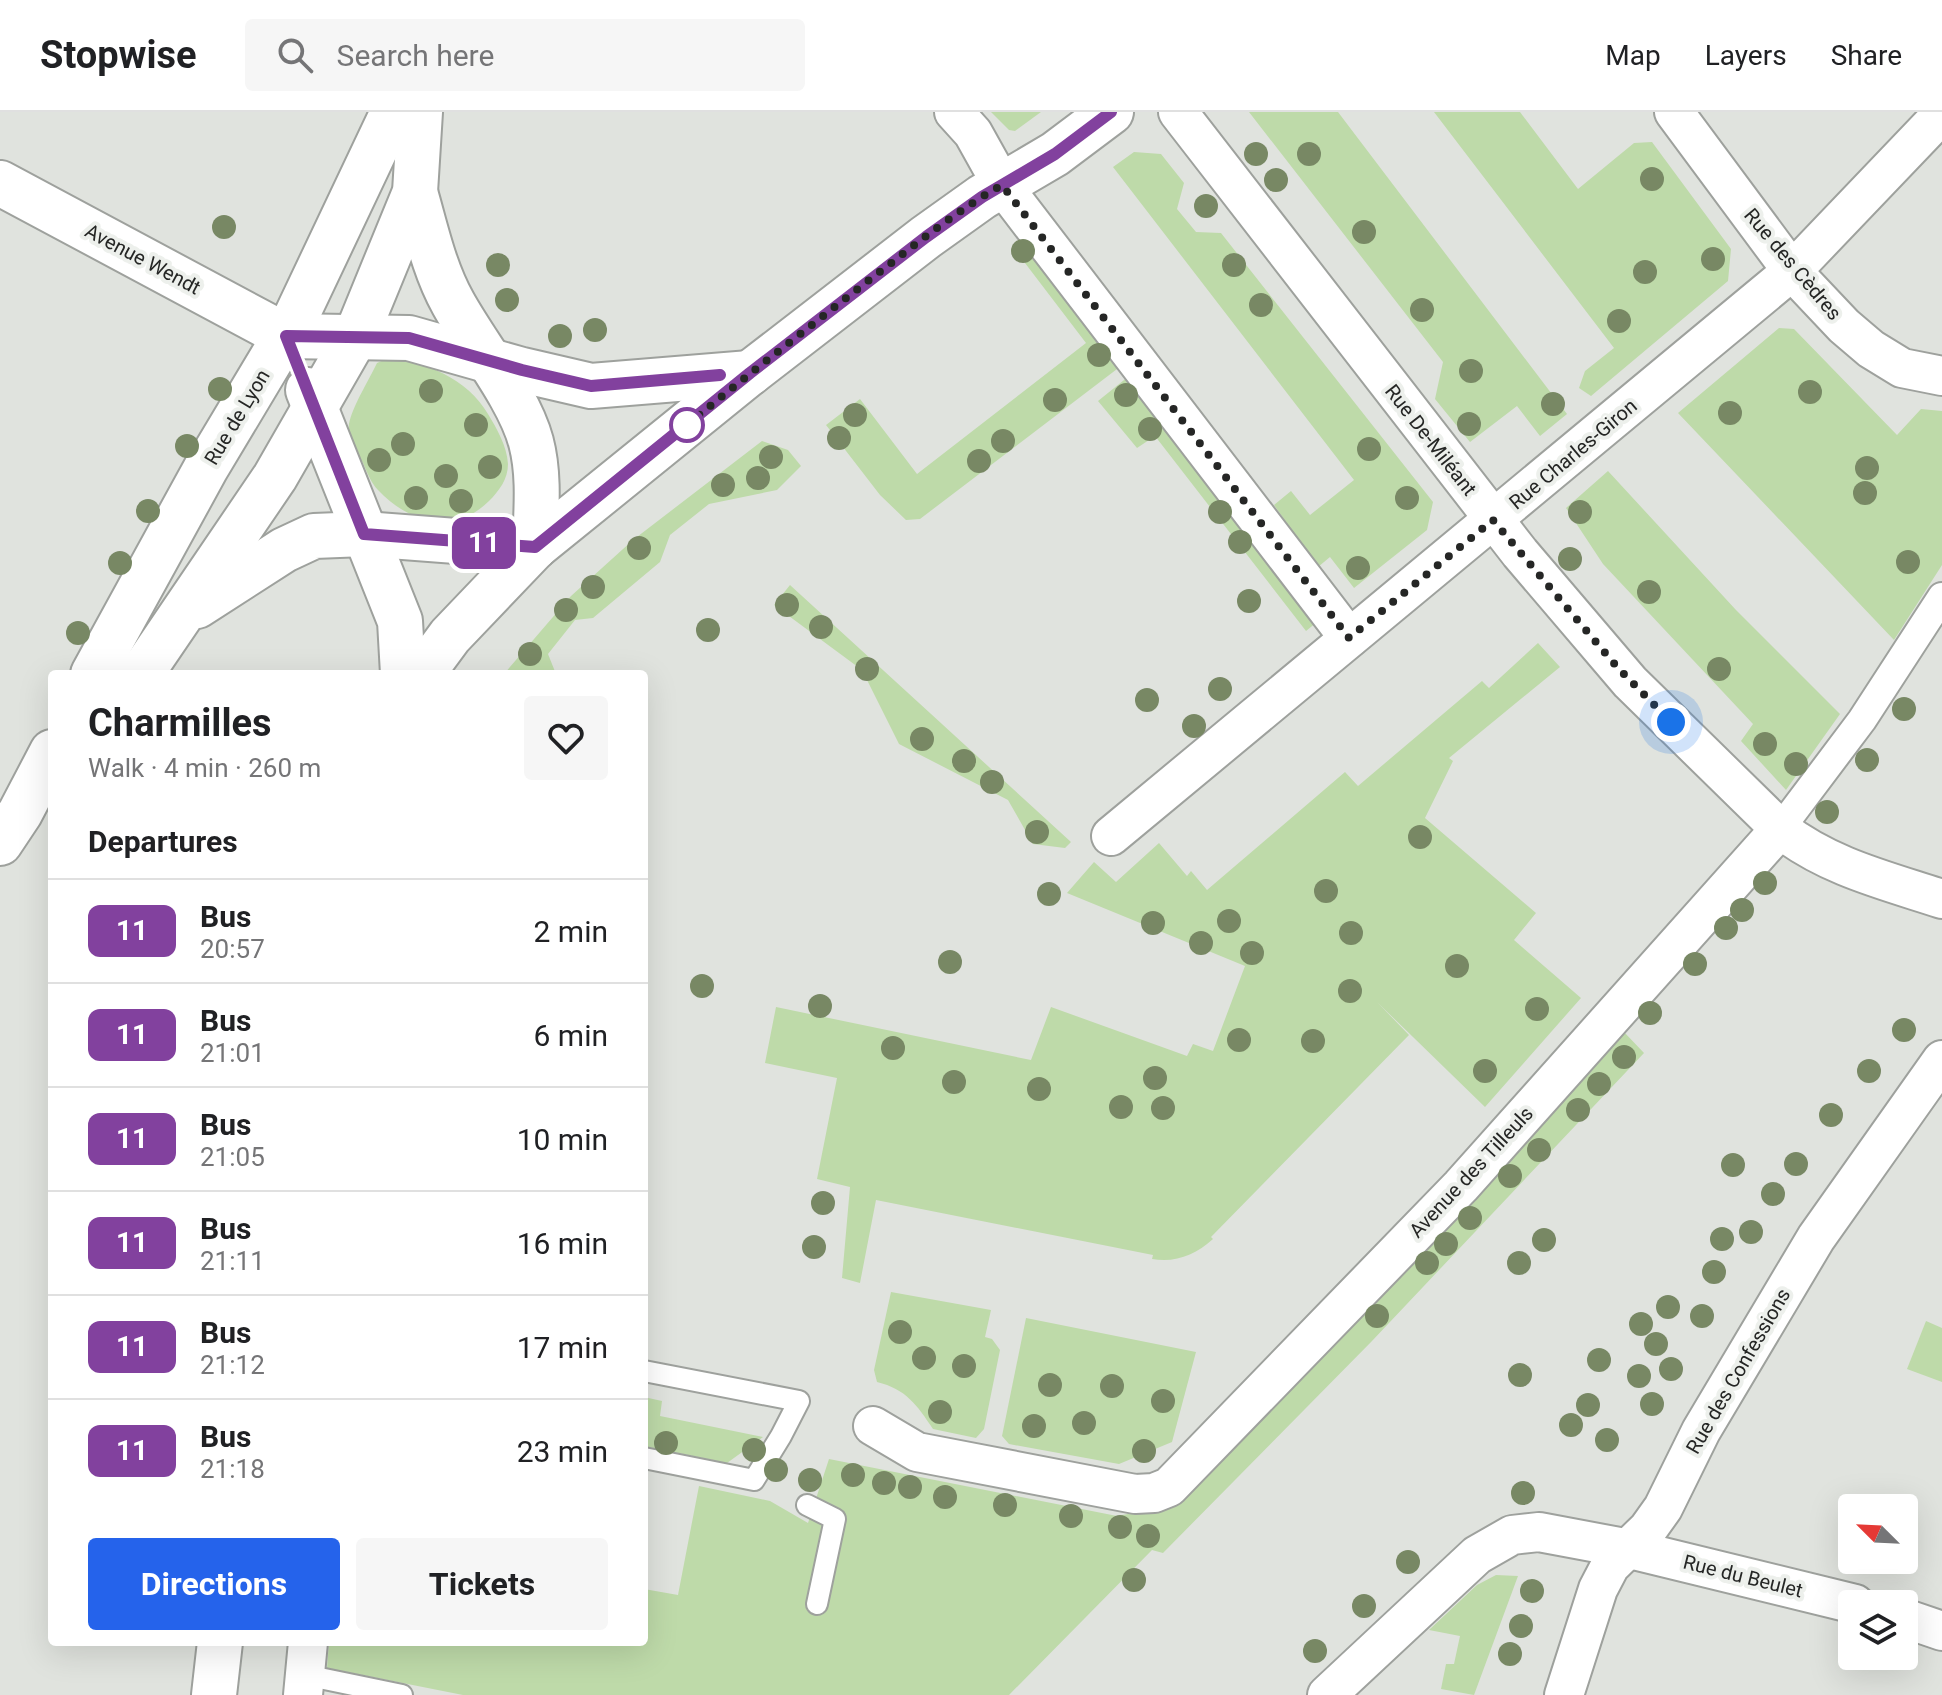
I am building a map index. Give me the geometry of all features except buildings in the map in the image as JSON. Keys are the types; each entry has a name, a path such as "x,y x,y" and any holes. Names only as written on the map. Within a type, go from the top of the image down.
{"main road":[{"name":"Rue de Lyon","path":"95,670 206,468 286,336 393,112"},
{"path":"144,670 275,477 356,336 415,192 420,112"},
{"path":"425,670 450,636 535,547 750,373 926,237 982,197 1055,154 1111,112"},
{"name":"Avenue Wendt","path":"0,183 286,336"},
{"path":"415,192 445,288 522,420 533,452 537,498 535,547"},
{"path":"403,670 400,621 286,336 409,338 591,386 750,373"},
{"path":"463,541 487,529 511,504 533,452"},
{"path":"179,617 284,550 314,536 364,534 535,547"},
{"path":"10,828 48,759"},
{"path":"10,828 48,785"},
{"path":"214,1695 220,1646"}],"street":[{"path":"954,112 973,133 1002,185 1349,638"},
{"name":"Rue De-Miléant","path":"1178,112 1493,520 1630,682 1780,829 1826,860 1942,899"},
{"name":"Rue des Cèdres","path":"1674,112 1792,271 1844,326 1871,349 1902,368 1942,376"},
{"name":"Rue Charles-Giron","path":"1111,836 1792,271 1942,114"},
{"name":"Avenue des Tilleuls","path":"873,1426 917,1452 1135,1494 1154,1493 1169,1487 1461,1186 1780,829 1862,720 1942,597"},
{"name":"Rue des Confessions","path":"1564,1695 1598,1589 1610,1566 1630,1549 1663,1508 1701,1431 1816,1238 1942,1060"},
{"name":"Rue du Beulet","path":"1327,1695 1477,1555 1512,1535 1539,1532 1630,1549 1838,1600"},
{"path":"1918,1623 1942,1631"}],"lane":[{"path":"648,1372 799,1401 754,1480 648,1459"},
{"path":"807,1505 835,1519 817,1604"},
{"path":"305,1671 402,1695"}],"green space":[{"path":"991,112 1041,112 1015,131 1009,130"},
{"path":"1249,112 1338,112 1567,414 1540,436 1517,406 1470,442 1435,399 1443,362"},
{"path":"1434,112 1520,112 1578,189 1634,143 1652,142 1731,249 1728,281 1591,396 1579,388 1585,371 1614,348"},
{"path":"1134,152 1161,154 1184,183 1177,209 1196,232 1221,233 1433,502 1427,530 1354,588 1330,557 1318,567 1274,505 1291,491 1310,515 1354,480 1113,167"},
{"path":"1024,238 1121,366 920,519 906,520 880,495 826,425 860,399 917,474 1086,343 1012,246"},
{"path":"1779,328 1794,329 1897,435 1921,409 1942,411 1942,565 1894,640 1678,413"},
{"path":"386,359 415,363 457,381 479,402 491,420 506,451 508,469 496,493 475,512 447,522 418,517 390,501 371,481 351,439 349,424 377,363"},
{"path":"1129,376 1317,622 1306,631 1155,436 1137,448 1098,401"},
{"path":"762,441 788,450 801,466 777,490 709,504 670,535 660,562 593,618 575,620 548,654 554,670 507,670 571,596 633,540"},
{"path":"1608,471 1736,610 1840,714 1786,790 1741,741 1753,724 1603,564 1566,508"},
{"path":"790,585 1071,842 1065,848 1033,844 1008,800 899,744 862,670 774,605"},
{"path":"1538,643 1560,667 1449,758 1453,761 1425,818 1536,913 1514,940 1581,998 1485,1107 1377,1002 1409,1035 1211,1237 1213,1239 1192,1253 1177,1259 1152,1259 1153,1255 876,1200 860,1283 842,1278 850,1187 817,1179 837,1078 765,1063 776,1007 1031,1060 1051,1007 1187,1056 1193,1044 1213,1051 1245,966 1067,893 1094,862 1116,882 1159,843 1187,876 1191,871 1207,890 1345,772 1358,786 1482,681 1489,688"},
{"path":"1624,1032 1644,1053 1372,1341 1163,1553 1152,1550 1009,1695 463,1695 327,1668 329,1646 648,1646 648,1590 678,1595 699,1486 770,1501 808,1523 829,1459 1117,1516 1160,1508"},
{"path":"891,1292 991,1310 985,1337 992,1339 1000,1350 984,1429 976,1438 933,1429 910,1399 896,1389 877,1382 874,1370"},
{"path":"1026,1318 1196,1352 1172,1442 1119,1464 1009,1444 1002,1436"},
{"path":"1926,1321 1942,1328 1942,1382 1907,1369"},
{"path":"648,1398 662,1401 660,1416 763,1437 727,1463 648,1447"},
{"path":"1496,1575 1518,1576 1474,1695 1441,1689 1446,1664 1454,1664 1460,1636 1429,1630 1477,1585"}],"bus line":[{"name":"11","path":"720,375 591,386 409,338 286,336 364,534 535,547 750,373 926,237 982,197 1055,154 1111,112"}],"route":[{"path":"687,425 682,429 926,237 1002,185 1349,638 1493,520 1630,682 1671,722"}]}
